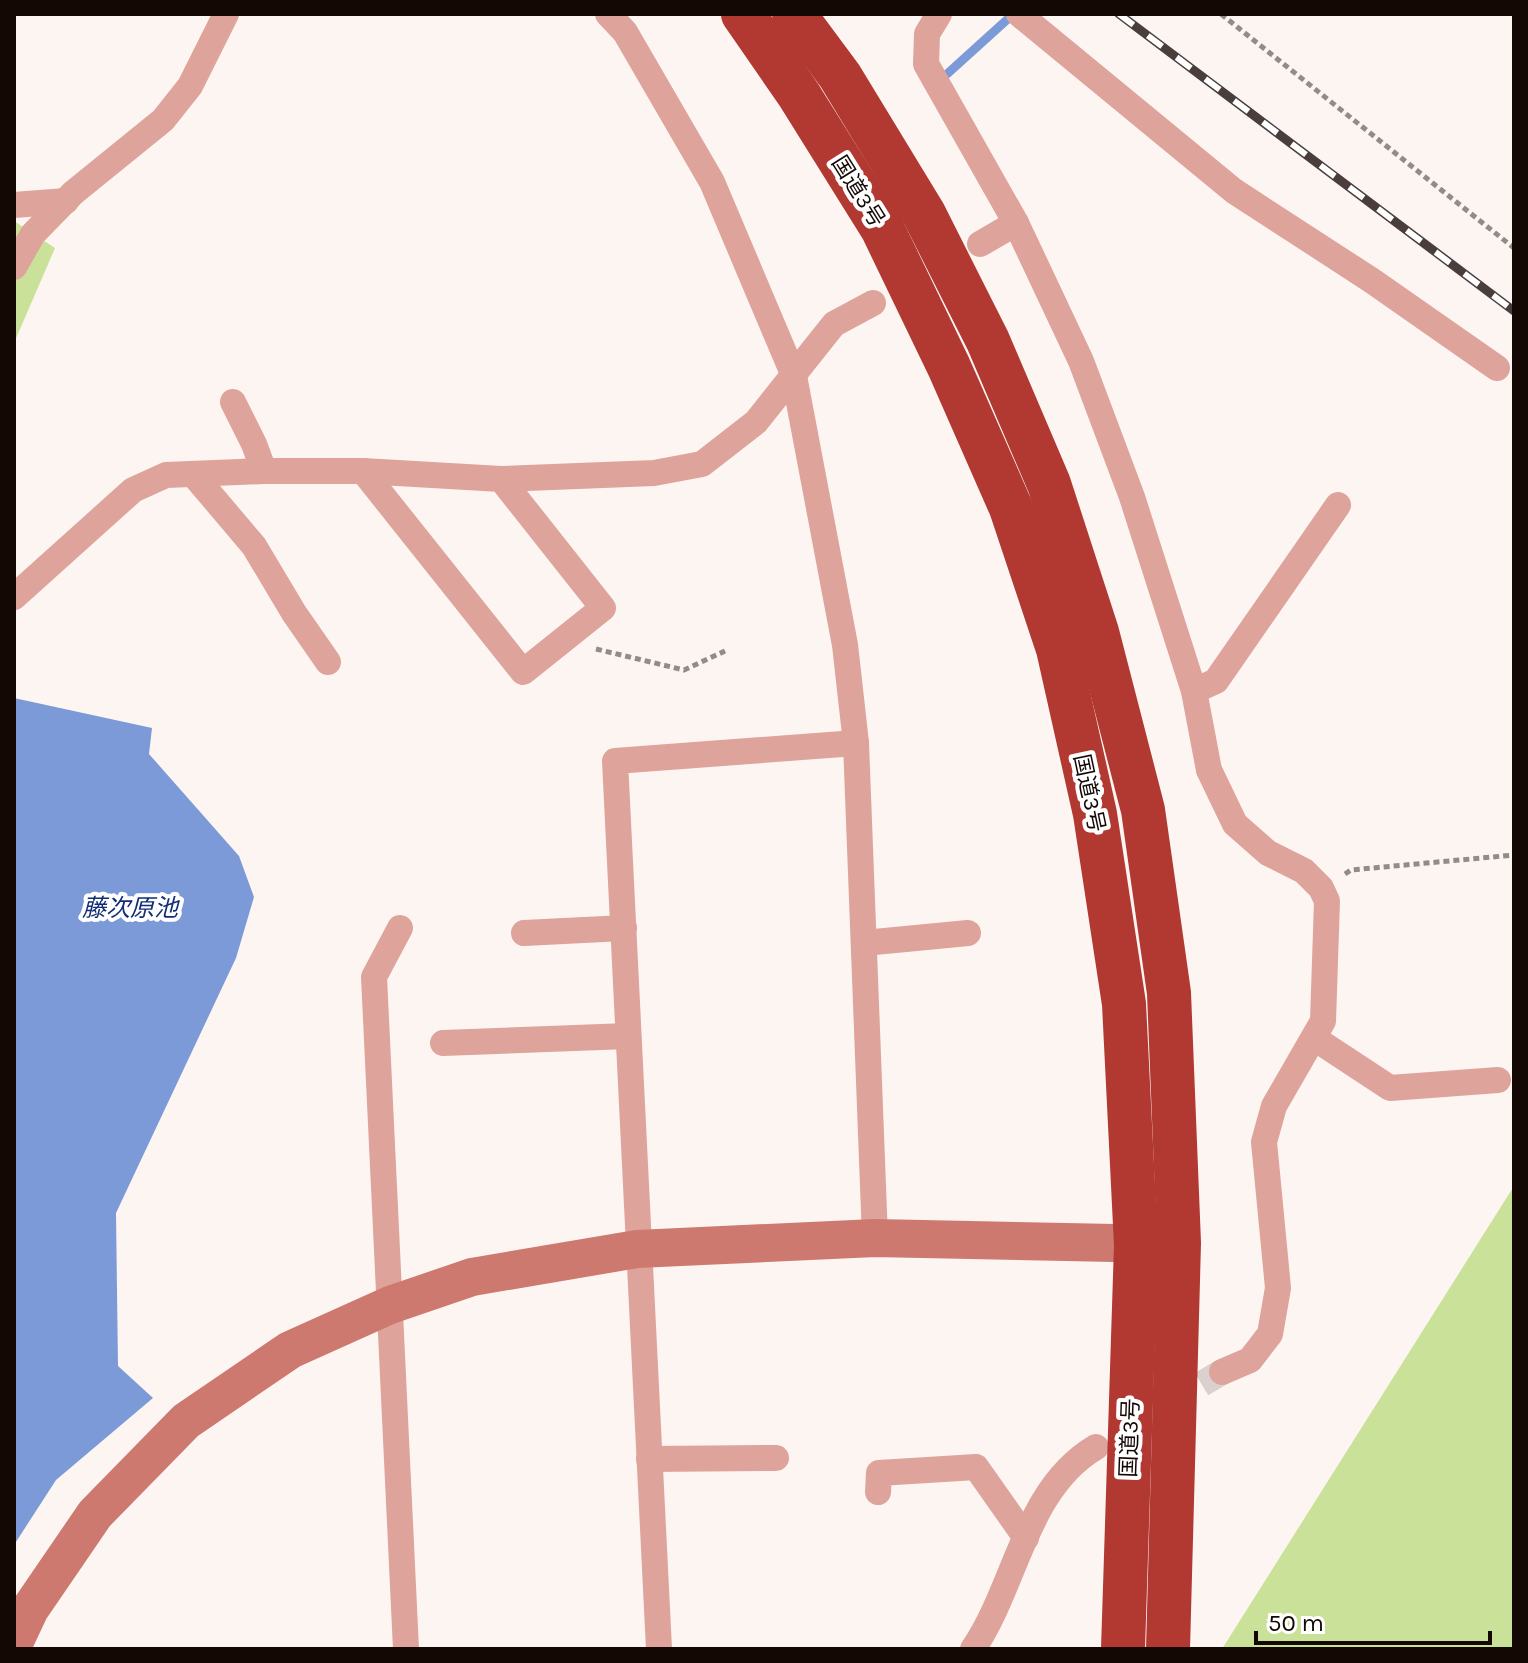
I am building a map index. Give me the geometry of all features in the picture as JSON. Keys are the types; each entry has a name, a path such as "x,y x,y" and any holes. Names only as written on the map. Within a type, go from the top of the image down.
{"highway":[{"name":"国道3号","path":"743,14 799,95 882,228 949,367 1011,508 1058,649 1095,814 1124,1004 1136,1245 1123,1649"},
{"name":"国道3号","path":"794,14 840,76 924,214 988,341 1049,484 1097,632 1143,810 1169,993 1179,1243 1168,1649"}],"street":[{"path":"14,267 33,234 66,201 163,120 190,86 226,14"},
{"path":"608,14 625,32 712,182 794,376 845,645 856,743 875,1238"},
{"path":"939,14 927,34 926,64 1016,223 1081,361 1132,497 1194,691 1209,770 1235,824 1268,853 1304,871 1321,888 1327,901 1323,1021 1274,1106 1264,1142 1278,1288 1270,1334 1250,1360 1222,1372"},
{"path":"1019,14 1234,191 1371,280 1497,368"},
{"path":"14,205 66,201"},
{"path":"980,244 1016,223"},
{"path":"14,597 133,490 166,475 363,471 501,479 654,473 702,464 756,422 834,324 873,303"},
{"path":"233,402 264,471"},
{"path":"363,471 523,672 603,608 501,479"},
{"path":"193,474 254,546 328,662"},
{"path":"1194,691 1216,681 1338,505"},
{"path":"659,1649 615,761 856,743"},
{"path":"400,928 374,977 406,1649"},
{"path":"524,933 624,928"},
{"path":"864,943 968,933"},
{"path":"443,1043 628,1036"},
{"path":"1314,1038 1390,1088 1498,1080"},
{"path":"14,1643 30,1609 95,1514 186,1421 290,1350 390,1305 472,1277 637,1249 875,1238 1136,1245 1179,1243"},
{"path":"973,1649 1051,1486 1076,1459 1096,1447"},
{"path":"649,1459 776,1458"},
{"path":"878,1492 879,1473 976,1467 1026,1538"}],"path":[{"path":"1221,14 1514,248"},
{"path":"573,631 591,648 684,670 725,651"},
{"path":"1321,888 1351,870 1514,855"}],"green space":[{"path":"14,221 55,248 14,343"},
{"path":"1514,1186 1514,1649 1222,1649"}],"water":[{"name":"藤次原池","path":"14,698 152,728 149,754 239,856 254,897 236,958 116,1213 118,1366 153,1398 56,1480 14,1545"}],"waterway":[{"path":"947,74 1010,17"}],"tunnel":[{"path":"1168,1404 1222,1372"}],"railway":[{"path":"1119,14 1514,311"}]}
